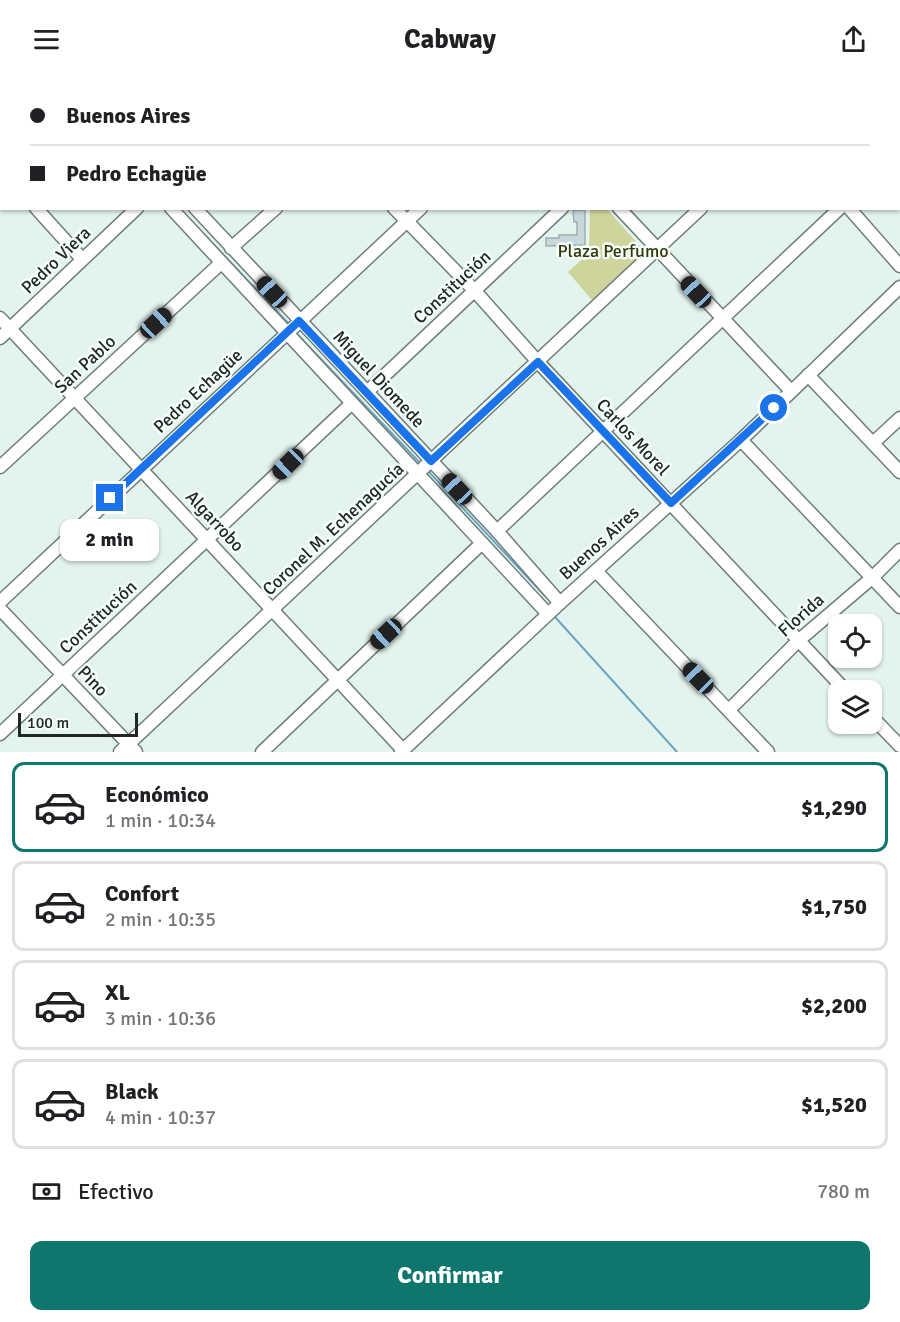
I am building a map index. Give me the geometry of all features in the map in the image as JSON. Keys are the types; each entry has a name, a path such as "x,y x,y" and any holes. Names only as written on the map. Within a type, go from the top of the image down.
{"street":[{"path":"38,210 82,259"},
{"name":"Pedro Viera","path":"0,338 135,210"},
{"name":"Miguel Diomede","path":"173,210 548,614"},
{"name":"Miguel Diomede","path":"197,210 497,531 560,603"},
{"path":"231,248 274,210"},
{"name":"Carlos Morel","path":"396,210 474,290 538,362 835,680"},
{"name":"Pedro Echagüe","path":"0,602 419,210"},
{"name":"Constitución","path":"367,392 560,210"},
{"path":"621,210 791,391"},
{"name":"Coronel M. Echenagucía","path":"128,749 272,610 699,210"},
{"path":"497,531 838,210"},
{"path":"851,210 900,266"},
{"name":"San Pablo","path":"0,467 221,263"},
{"name":"Buenos Aires","path":"402,751 548,614 741,440 900,287"},
{"name":"Algarrobo","path":"0,318 402,751"},
{"path":"808,375 900,472"},
{"name":"Constitución","path":"0,734 352,403"},
{"path":"873,443 900,418"},
{"path":"741,440 900,607"},
{"path":"262,752 482,543"},
{"name":"Florida","path":"729,710 798,641 873,577 900,550"},
{"path":"597,571 768,752"},
{"name":"Pino","path":"0,609 63,675 128,749"},
{"path":"882,727 900,746"}],"green space":[{"name":"Plaza Perfumo","path":"590,210 608,210 646,253 592,300 568,272 589,253"}],"building":[{"path":"573,210 585,210 585,245 546,246 546,238 577,235 577,222 574,222"}],"waterway":[{"path":"196,226 289,324"},
{"path":"295,332 421,464"},
{"path":"429,472 545,596"},
{"path":"555,617 677,752"}],"route":[{"path":"110,498 299,321 431,461 538,362 671,503 774,408"}]}
